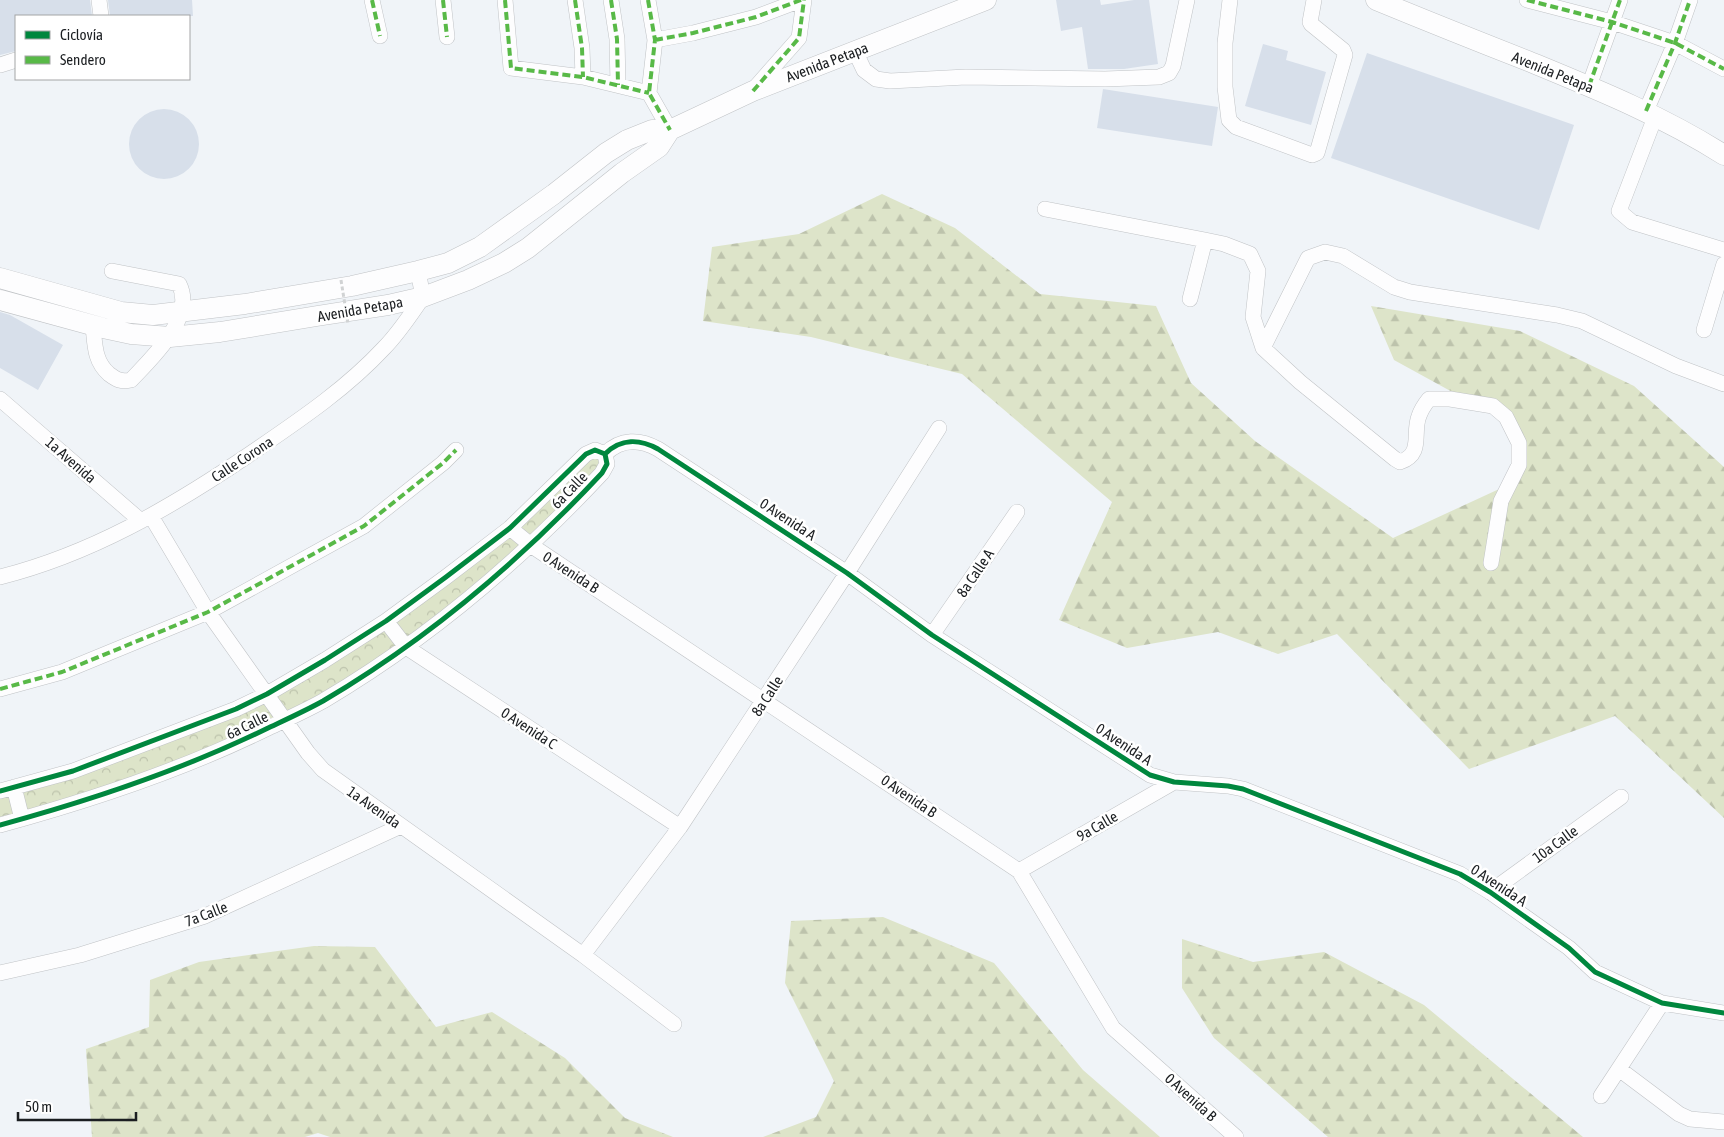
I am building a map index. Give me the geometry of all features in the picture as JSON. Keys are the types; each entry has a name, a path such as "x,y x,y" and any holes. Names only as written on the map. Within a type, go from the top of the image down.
{"main road":[{"name":"Avenida Petapa","path":"0,278 121,312 153,315 245,304 352,286 448,263 480,247 539,206 606,153 627,140 652,130 670,130 753,91 986,0"},
{"name":"Avenida Petapa","path":"1376,0 1589,86 1651,114 1697,138 1724,155"},
{"name":"Avenida Petapa","path":"0,300 93,326 132,334 170,337 249,327 388,305 423,297 468,280 504,263 528,248 622,173 659,147 670,130"}],"street":[{"path":"99,0 101,15"},
{"path":"372,0 380,36"},
{"path":"443,0 447,37"},
{"path":"505,0 511,68 583,77 649,93"},
{"path":"575,0 582,48 583,77"},
{"path":"611,0 617,39 618,85"},
{"path":"648,0 655,40 649,93 670,130"},
{"path":"655,40 693,33 756,17 802,0 798,38 753,91"},
{"path":"855,51 864,70 876,79 890,81 966,77 1105,79 1159,77 1169,73 1173,66 1187,0"},
{"path":"1230,0 1225,43 1225,88 1229,120 1236,127 1312,155 1317,154 1345,56 1343,50 1311,24 1314,0"},
{"path":"1528,0 1550,3 1675,43 1724,69"},
{"path":"1589,86 1620,0"},
{"path":"1690,0 1619,211 1632,222 1724,250"},
{"path":"0,65 15,60"},
{"path":"1045,209 1224,244 1250,254 1258,271 1253,317 1263,348 1300,382 1400,462 1407,459 1413,452 1417,437 1418,418 1429,399 1450,399 1493,406 1506,417 1519,444 1519,465 1501,501 1491,563"},
{"path":"1190,299 1205,240"},
{"path":"1263,348 1308,258 1325,252 1343,256 1394,287 1410,292 1557,315 1582,321 1676,366 1724,384"},
{"path":"1704,330 1724,264"},
{"path":"93,326 97,360 102,368 115,379 123,382 131,380 170,337 181,313 182,290 179,284 112,271"},
{"path":"418,271 423,297"},
{"name":"Calle Corona","path":"0,577 76,553 146,518 230,467 290,427 340,389 386,347 423,297"},
{"name":"1a Avenida","path":"0,399 146,518 208,612 308,753 324,770 583,955 674,1024"},
{"name":"8a Calle","path":"583,955 680,828 847,573 939,428"},
{"name":"0 Avenida A","path":"605,454 613,447 630,441 648,444 847,573 932,635 1150,775 1174,782 1243,789 1460,874 1490,892 1569,948 1595,972 1662,1003 1724,1012"},
{"path":"0,689 62,672 208,612 364,526 443,463 456,450"},
{"name":"6a Calle","path":"0,825 109,793 169,772 230,747 322,701 406,647 460,606 532,546 602,473 607,464 605,454 595,450 586,454 510,528 386,621 267,694 236,709 169,736 73,771 7,789"},
{"name":"8a Calle A","path":"932,635 1017,512"},
{"name":"0 Avenida B","path":"510,528 532,546 764,699 1019,871 1113,1028 1236,1137"},
{"name":"0 Avenida C","path":"386,621 406,647 680,828"},
{"name":"9a Calle","path":"1019,871 1174,782"},
{"path":"7,789 22,819"},
{"name":"10a Calle","path":"1490,892 1620,797"},
{"name":"7a Calle","path":"0,973 80,955 205,916 401,826"},
{"path":"1601,1096 1662,1003"},
{"path":"1619,1069 1679,1114 1690,1119 1724,1122"}],"path":[{"path":"341,280 348,324"}],"green space":[{"path":"882,194 955,228 1040,294 1156,306 1191,383 1255,441 1393,538 1510,484 1516,427 1394,360 1371,306 1520,331 1634,386 1724,467 1724,818 1615,716 1469,769 1337,634 1278,654 1218,632 1127,648 1059,620 1112,502 962,374 811,337 703,321 712,247 799,234"},
{"path":"592,451 606,468 406,647 230,747 0,825 0,791 236,709 386,621"},
{"path":"883,917 994,963 1083,1070 1160,1137 763,1137 816,1117 834,1081 785,983 791,921"},
{"path":"1182,939 1253,962 1324,952 1424,1005 1583,1137 1328,1137 1214,1038 1182,988"},
{"path":"314,946 375,947 436,1027 492,1012 565,1058 625,1118 673,1137 330,1137 318,1133 305,1137 92,1137 86,1049 149,1027 150,980 199,962"}],"building":[{"path":"0,0 90,0 92,15 15,15 15,51 0,55"},
{"path":"108,0 192,0 193,16 110,15"},
{"path":"1056,0 1100,0 1101,5 1134,0 1149,0 1158,64 1124,69 1088,69 1082,27 1061,31"},
{"path":"1263,44 1288,51 1286,60 1326,72 1311,125 1245,106"},
{"path":"1367,53 1574,125 1539,230 1331,158"},
{"path":"1103,89 1218,107 1212,146 1097,128"},
{"path":"157,109 171,109 184,115 193,124 199,137 197,157 189,169 171,179 157,179 144,173 135,164 129,151 129,137 135,124 144,115"},
{"path":"0,312 10,315 63,345 38,390 0,368"}],"marked path":[{"path":"372,0 380,36"},
{"path":"443,0 447,37"},
{"path":"505,0 511,68 583,77 649,93"},
{"path":"575,0 582,48 583,77"},
{"path":"611,0 617,39 618,85"},
{"path":"648,0 655,40 649,93 670,130"},
{"path":"655,40 693,33 756,17 801,0"},
{"path":"753,91 799,38 804,0"},
{"path":"1527,0 1612,22 1675,43 1724,69"},
{"path":"1589,86 1620,0"},
{"path":"1646,111 1675,43 1690,0"},
{"path":"0,689 62,672 208,612 364,526 443,463 456,450"}],"cycle path":[{"path":"605,454 618,445 631,442 644,443 658,449 847,573 932,635 1150,775 1174,782 1243,789 1460,874 1490,892 1569,948 1595,972 1662,1003 1724,1013"},
{"path":"0,791 73,771 236,709 267,694 386,621 446,577 510,528 586,454 595,450 605,454 607,464 602,473 539,537 471,597 399,652 323,701 234,744 168,771 102,795 0,825"}]}
